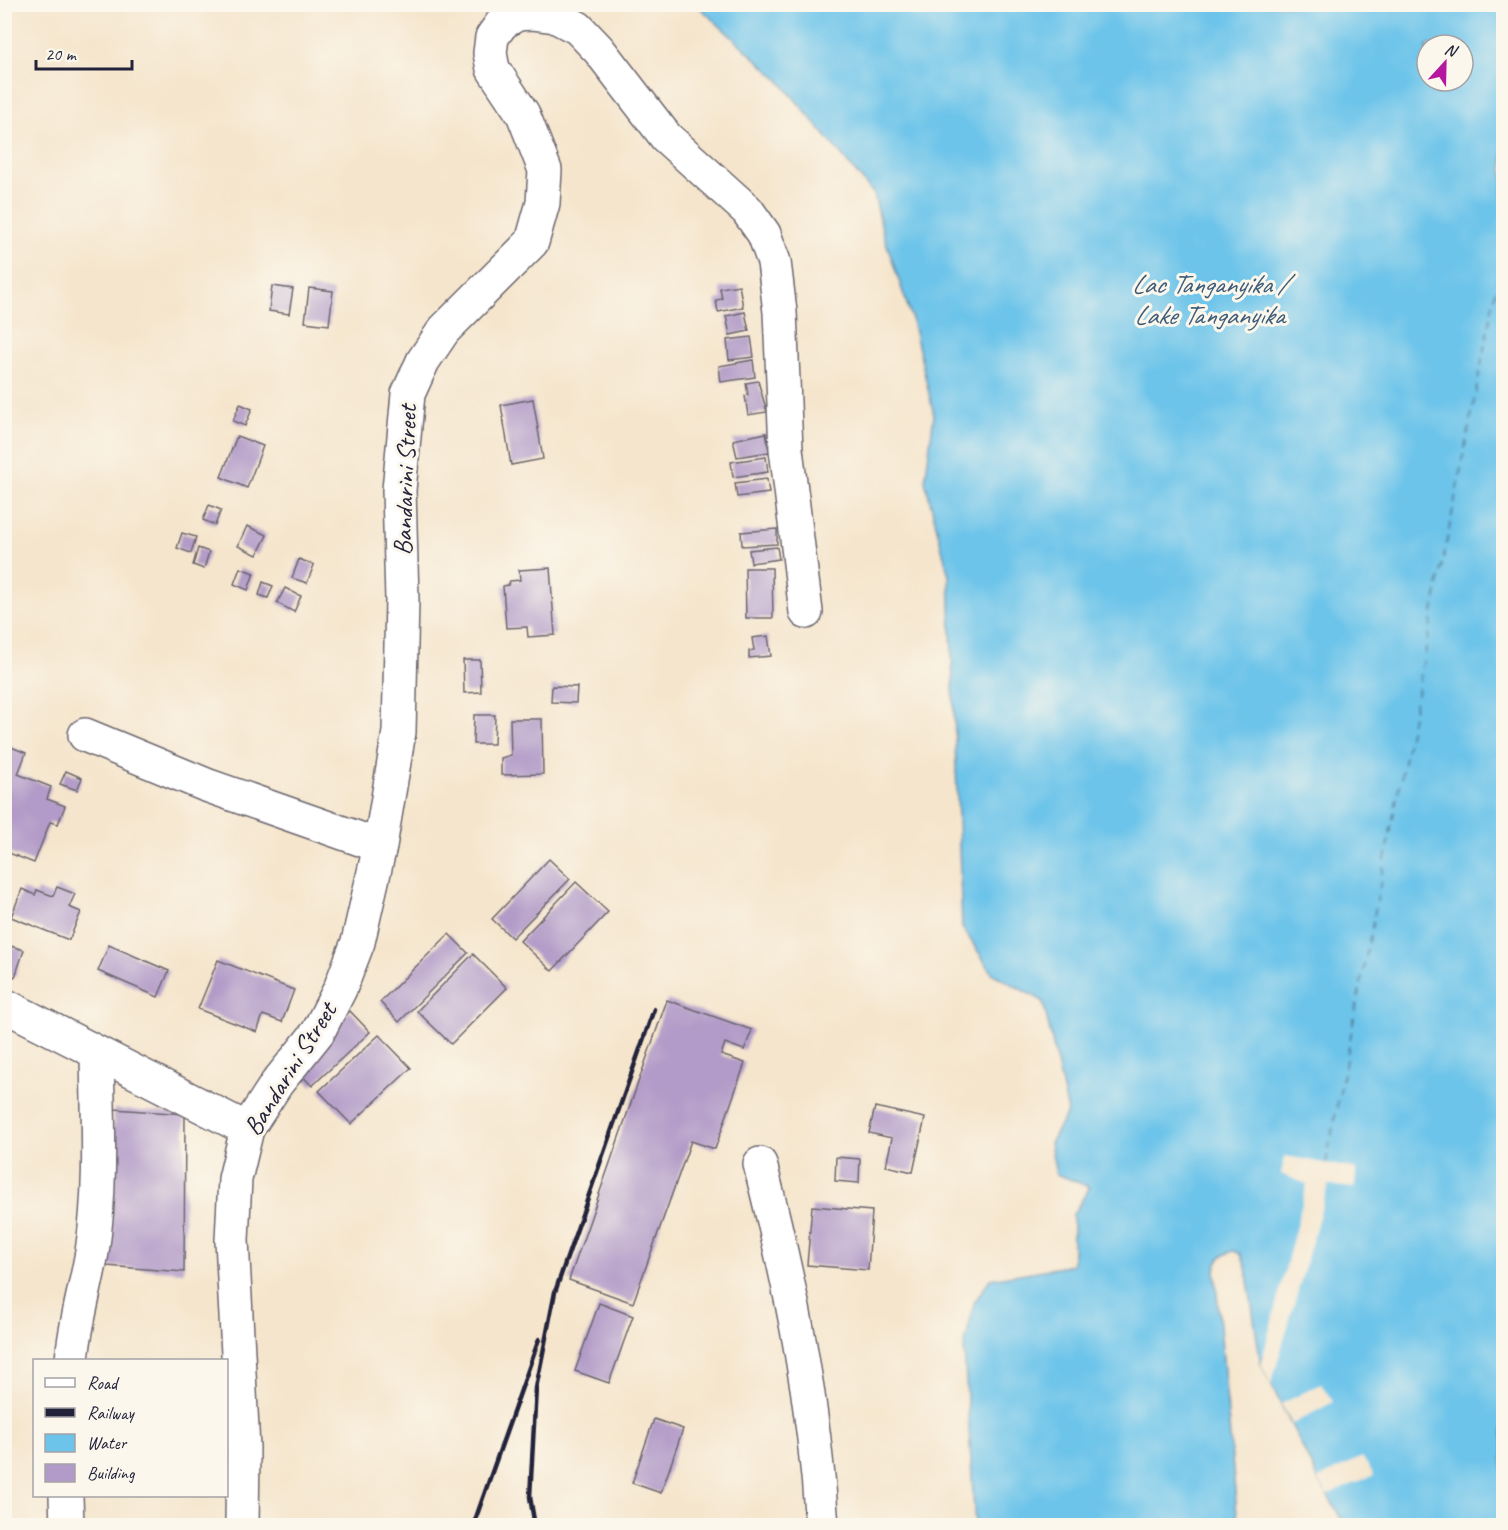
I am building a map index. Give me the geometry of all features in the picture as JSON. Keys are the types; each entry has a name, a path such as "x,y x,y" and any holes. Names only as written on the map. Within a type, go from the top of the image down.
{"street":[{"name":"Bandarini Street","path":"242,1526 243,1448 232,1240 235,1179 247,1129 276,1083 318,1032 340,989 358,942 380,846 399,732 402,600 399,490 408,394 423,361 444,330 532,242 543,203 545,170 524,114 492,69 490,52 492,36 502,23 517,14 555,16 578,28 666,137 747,210 764,234 774,262 780,312 786,449 806,612"},
{"path":"85,735 206,785 380,846"},
{"path":"4,1005 247,1129"},
{"path":"72,1359 74,1337 92,1251 95,1217 97,1054"},
{"path":"760,1164 790,1281 804,1360 814,1429 822,1526"},
{"path":"66,1497 67,1526"}],"water":[{"name":"Lac Tanganyika / Lake Tanganyika","path":"697,5 1503,5 1503,1525 1345,1525 1318,1479 1261,1364 1246,1268 1241,1254 1234,1251 1220,1258 1215,1271 1238,1525 975,1525 964,1349 974,1303 990,1279 1073,1265 1073,1214 1090,1187 1056,1174 1050,1143 1068,1112 1043,1001 993,974 962,927 949,576 925,481 934,415 912,319 883,233 874,194 779,80"}],"pier":[{"path":"1285,1156 1357,1169 1354,1188 1328,1185 1271,1385 1261,1364 1307,1184 1281,1174"},
{"path":"1321,1384 1333,1402 1292,1424 1281,1404"},
{"path":"1362,1457 1374,1475 1327,1495 1318,1479"}],"building":[{"path":"739,285 743,307 718,312 716,300 722,299 720,288"},
{"path":"272,286 293,289 289,314 269,311"},
{"path":"309,288 333,291 329,325 305,322"},
{"path":"745,312 749,331 730,335 726,316"},
{"path":"751,337 754,357 729,360 727,340"},
{"path":"753,360 755,377 721,382 719,366"},
{"path":"758,381 767,412 748,415 745,396 748,395 746,383"},
{"path":"533,399 543,459 511,465 501,405"},
{"path":"240,404 252,409 245,426 233,421"},
{"path":"766,433 769,452 737,457 733,440"},
{"path":"237,436 263,446 247,488 221,477"},
{"path":"766,457 768,472 733,477 731,462"},
{"path":"767,479 769,493 737,497 735,483"},
{"path":"209,505 221,510 215,525 203,520"},
{"path":"247,526 267,535 257,555 238,546"},
{"path":"777,529 777,544 742,546 741,532"},
{"path":"182,533 196,537 191,553 177,548"},
{"path":"777,547 779,559 751,563 749,550"},
{"path":"198,548 209,552 204,569 193,565"},
{"path":"299,559 314,565 307,583 292,578"},
{"path":"240,568 254,573 248,590 234,584"},
{"path":"550,568 555,635 528,637 527,627 506,628 503,586 508,585 510,581 520,580 519,570"},
{"path":"745,568 772,568 773,618 746,618"},
{"path":"263,582 273,586 268,598 259,595"},
{"path":"285,588 301,596 294,612 277,603"},
{"path":"768,636 771,656 749,658 749,651 754,650 752,638"},
{"path":"463,660 480,660 481,692 464,693"},
{"path":"552,686 577,687 576,703 551,702"},
{"path":"474,715 495,715 494,744 473,744"},
{"path":"510,719 542,719 543,774 501,775 501,758 511,755"},
{"path":"4,744 26,753 18,774 51,787 47,799 65,806 58,824 50,822 34,863 4,851"},
{"path":"66,771 82,778 77,790 60,784"},
{"path":"549,859 570,879 512,938 492,919"},
{"path":"576,882 608,912 552,971 520,941"},
{"path":"57,887 75,894 69,907 81,912 69,940 11,917 22,889 35,895 37,890 53,896"},
{"path":"449,934 468,953 399,1022 380,1002"},
{"path":"4,944 24,950 15,977 4,973"},
{"path":"109,945 169,971 158,997 98,971"},
{"path":"473,954 507,988 451,1044 417,1011"},
{"path":"218,960 294,990 282,1022 263,1015 257,1032 198,1009"},
{"path":"667,1000 752,1030 744,1050 725,1043 721,1055 745,1063 715,1149 691,1141 633,1303 569,1280"},
{"path":"350,1011 370,1032 312,1086 295,1068"},
{"path":"379,1035 411,1068 351,1124 319,1091"},
{"path":"875,1107 925,1118 913,1172 886,1166 892,1138 869,1133"},
{"path":"114,1109 185,1114 184,1272 107,1266"},
{"path":"836,1157 860,1159 859,1183 835,1181"},
{"path":"812,1206 872,1211 868,1270 807,1265"},
{"path":"599,1303 633,1316 609,1383 575,1371"},
{"path":"654,1419 683,1429 661,1493 632,1483"}],"ferry route":[{"path":"1326,1163 1504,247"}],"railway":[{"path":"535,1526 530,1497 536,1388 555,1292 654,1009"},
{"path":"473,1526 539,1339"}]}
